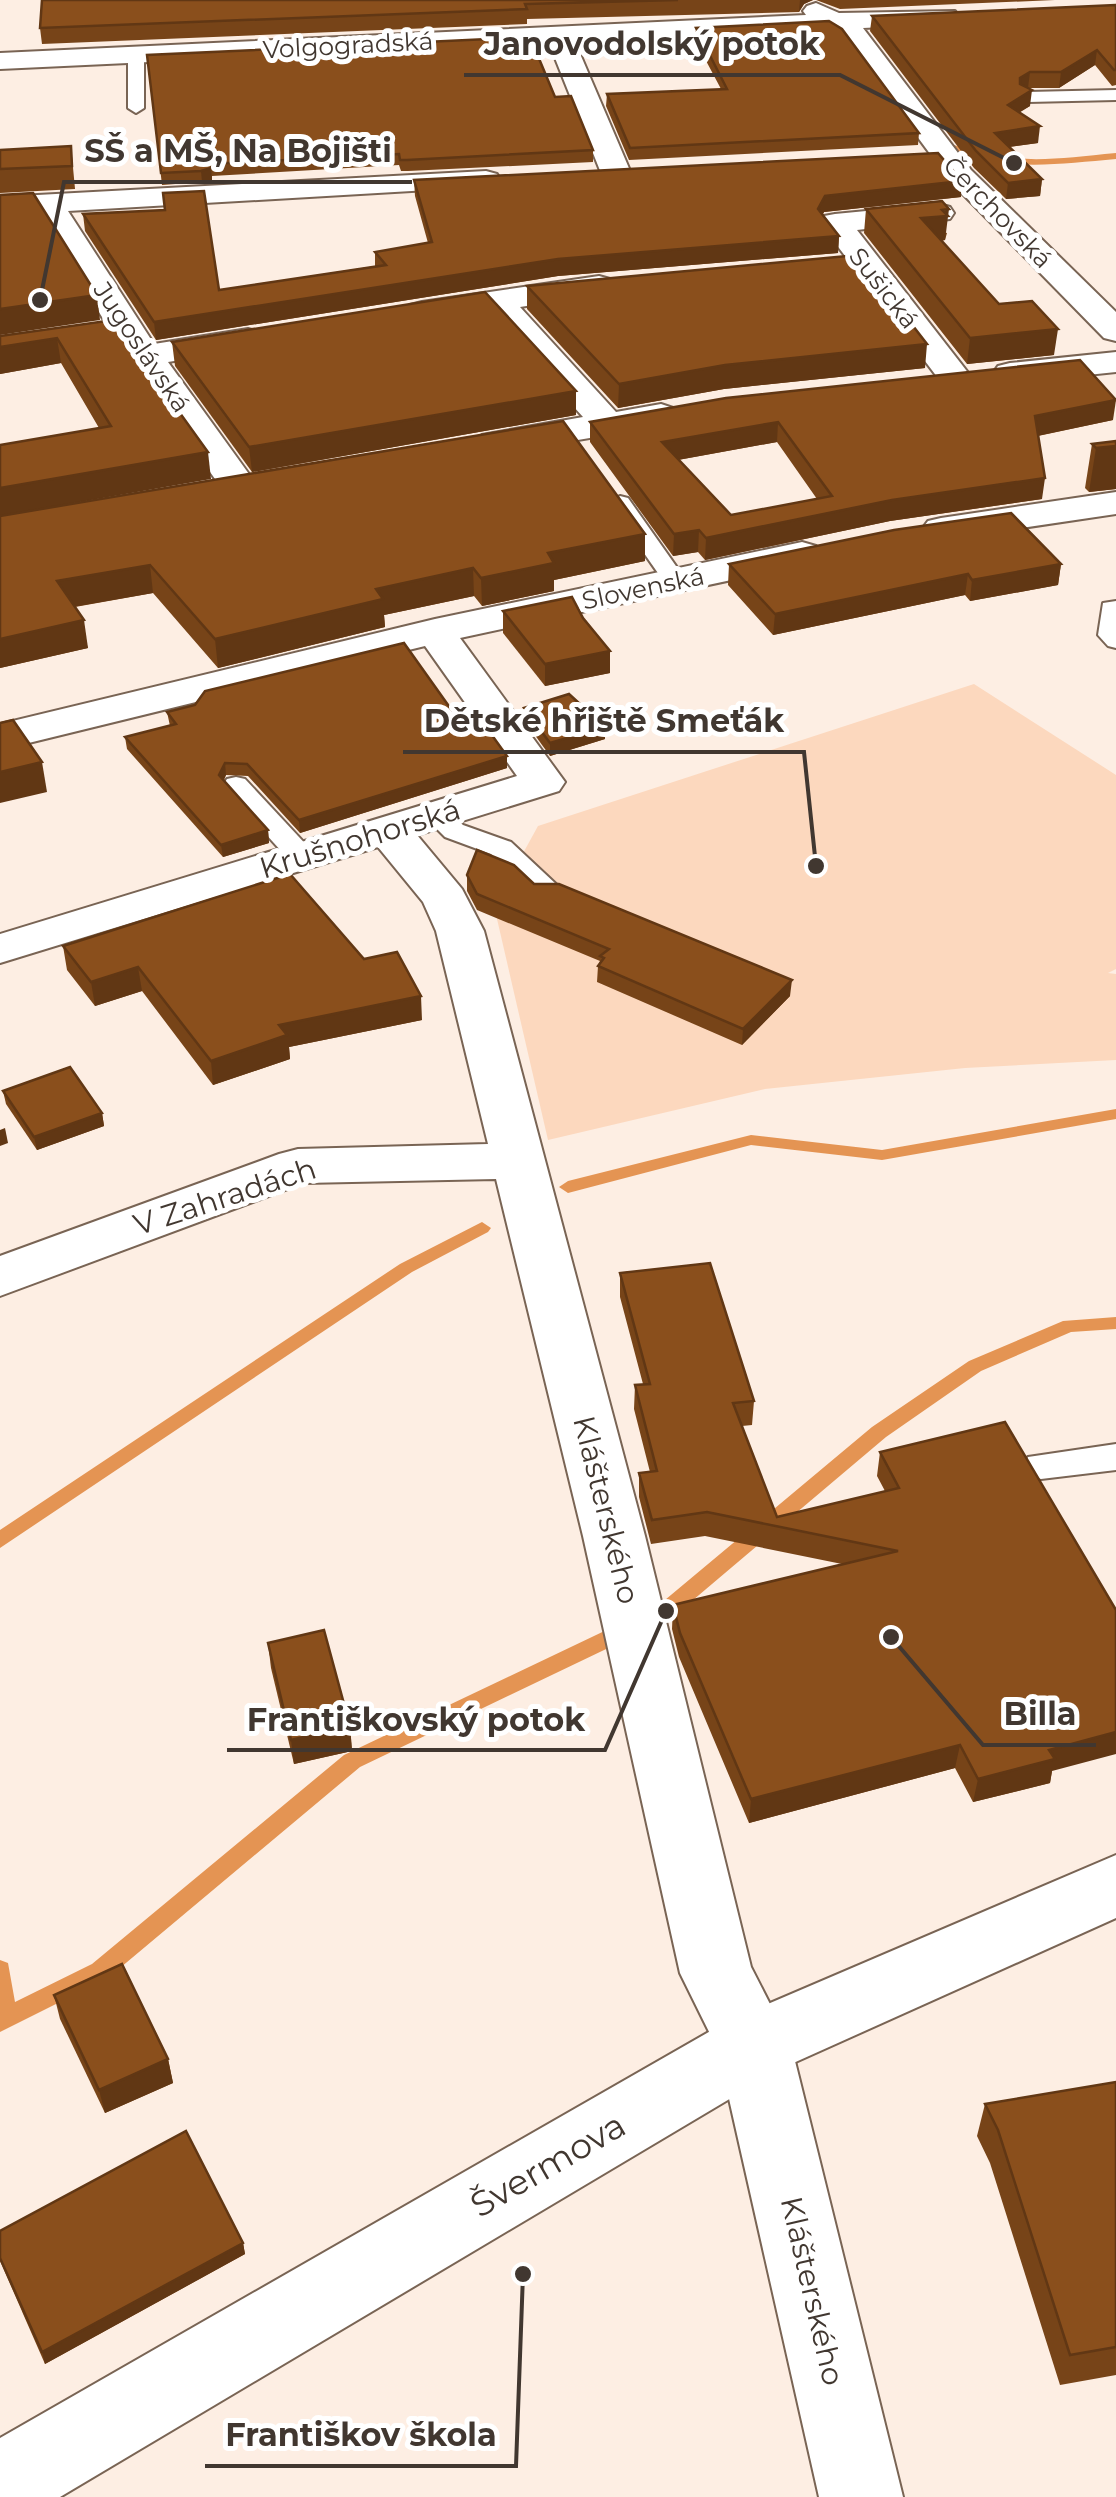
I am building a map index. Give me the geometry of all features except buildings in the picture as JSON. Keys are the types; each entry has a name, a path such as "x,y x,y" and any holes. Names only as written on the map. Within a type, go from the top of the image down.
{"street":[{"path":"574,0 590,33"},
{"name":"Čerchovská","path":"808,0 814,10 853,32 943,156 988,207 1116,330"},
{"path":"346,15 356,44"},
{"name":"Volgogradská","path":"0,61 966,15"},
{"path":"560,35 616,173"},
{"path":"904,158 943,156"},
{"path":"577,175 654,171"},
{"path":"0,206 518,178"},
{"name":"Jugoslávská","path":"48,204 136,343 240,488"},
{"name":"Sušická","path":"956,379 834,223 988,207"},
{"path":"828,268 866,264"},
{"path":"398,316 636,284"},
{"path":"495,300 608,424"},
{"path":"89,336 136,343 281,334"},
{"path":"917,383 1116,362"},
{"path":"452,451 577,444 608,424 686,410"},
{"path":"203,495 278,481"},
{"path":"910,533 1116,503"},
{"name":"Slovenská","path":"0,737 435,631 837,547"},
{"name":"Krušnohorská","path":"0,949 543,782 435,631"},
{"name":"Klášterského","path":"413,824 460,931 614,1536 716,1972 754,2044 861,2497"},
{"name":"V Zahradách","path":"0,1277 298,1166 518,1161"},
{"name":"Švermova","path":"0,2485 754,2044 1116,1885"}],"lane":[{"path":"136,55 136,108"},
{"path":"1028,96 1116,96"},
{"path":"609,488 676,581"},
{"path":"1116,608 1111,608 1110,636 1116,640"},
{"path":"236,785 302,857"},
{"path":"413,824 454,831 501,848 547,891"},
{"path":"1040,1466 1116,1457"}],"shaded area":[{"path":"974,684 1116,775 1116,969 1108,973 1116,974 1116,1060 965,1068 765,1089 548,1140 494,906 538,826"}],"waterway":[{"path":"954,148 973,156 1013,163 1116,156"},
{"path":"568,1187 751,1140 882,1155 1116,1114"},
{"path":"0,1540 406,1268 482,1228"},
{"path":"5,2019 100,1971 352,1761 666,1611 879,1432 975,1366 1069,1326 1116,1323"},
{"path":"0,1970 5,2019"},
{"path":"0,2021 5,2019"}],"place":[{"name":"Janovodolský potok","path":"1014,163"},
{"name":"SŠ a MŠ, Na Bojišti","path":"40,300"},
{"name":"Dětské hřiště Smeťák","path":"816,866"},
{"name":"Františkovský potok","path":"666,1611"},
{"name":"Billa","path":"891,1637"},
{"name":"Františkov škola","path":"523,2274"}]}
